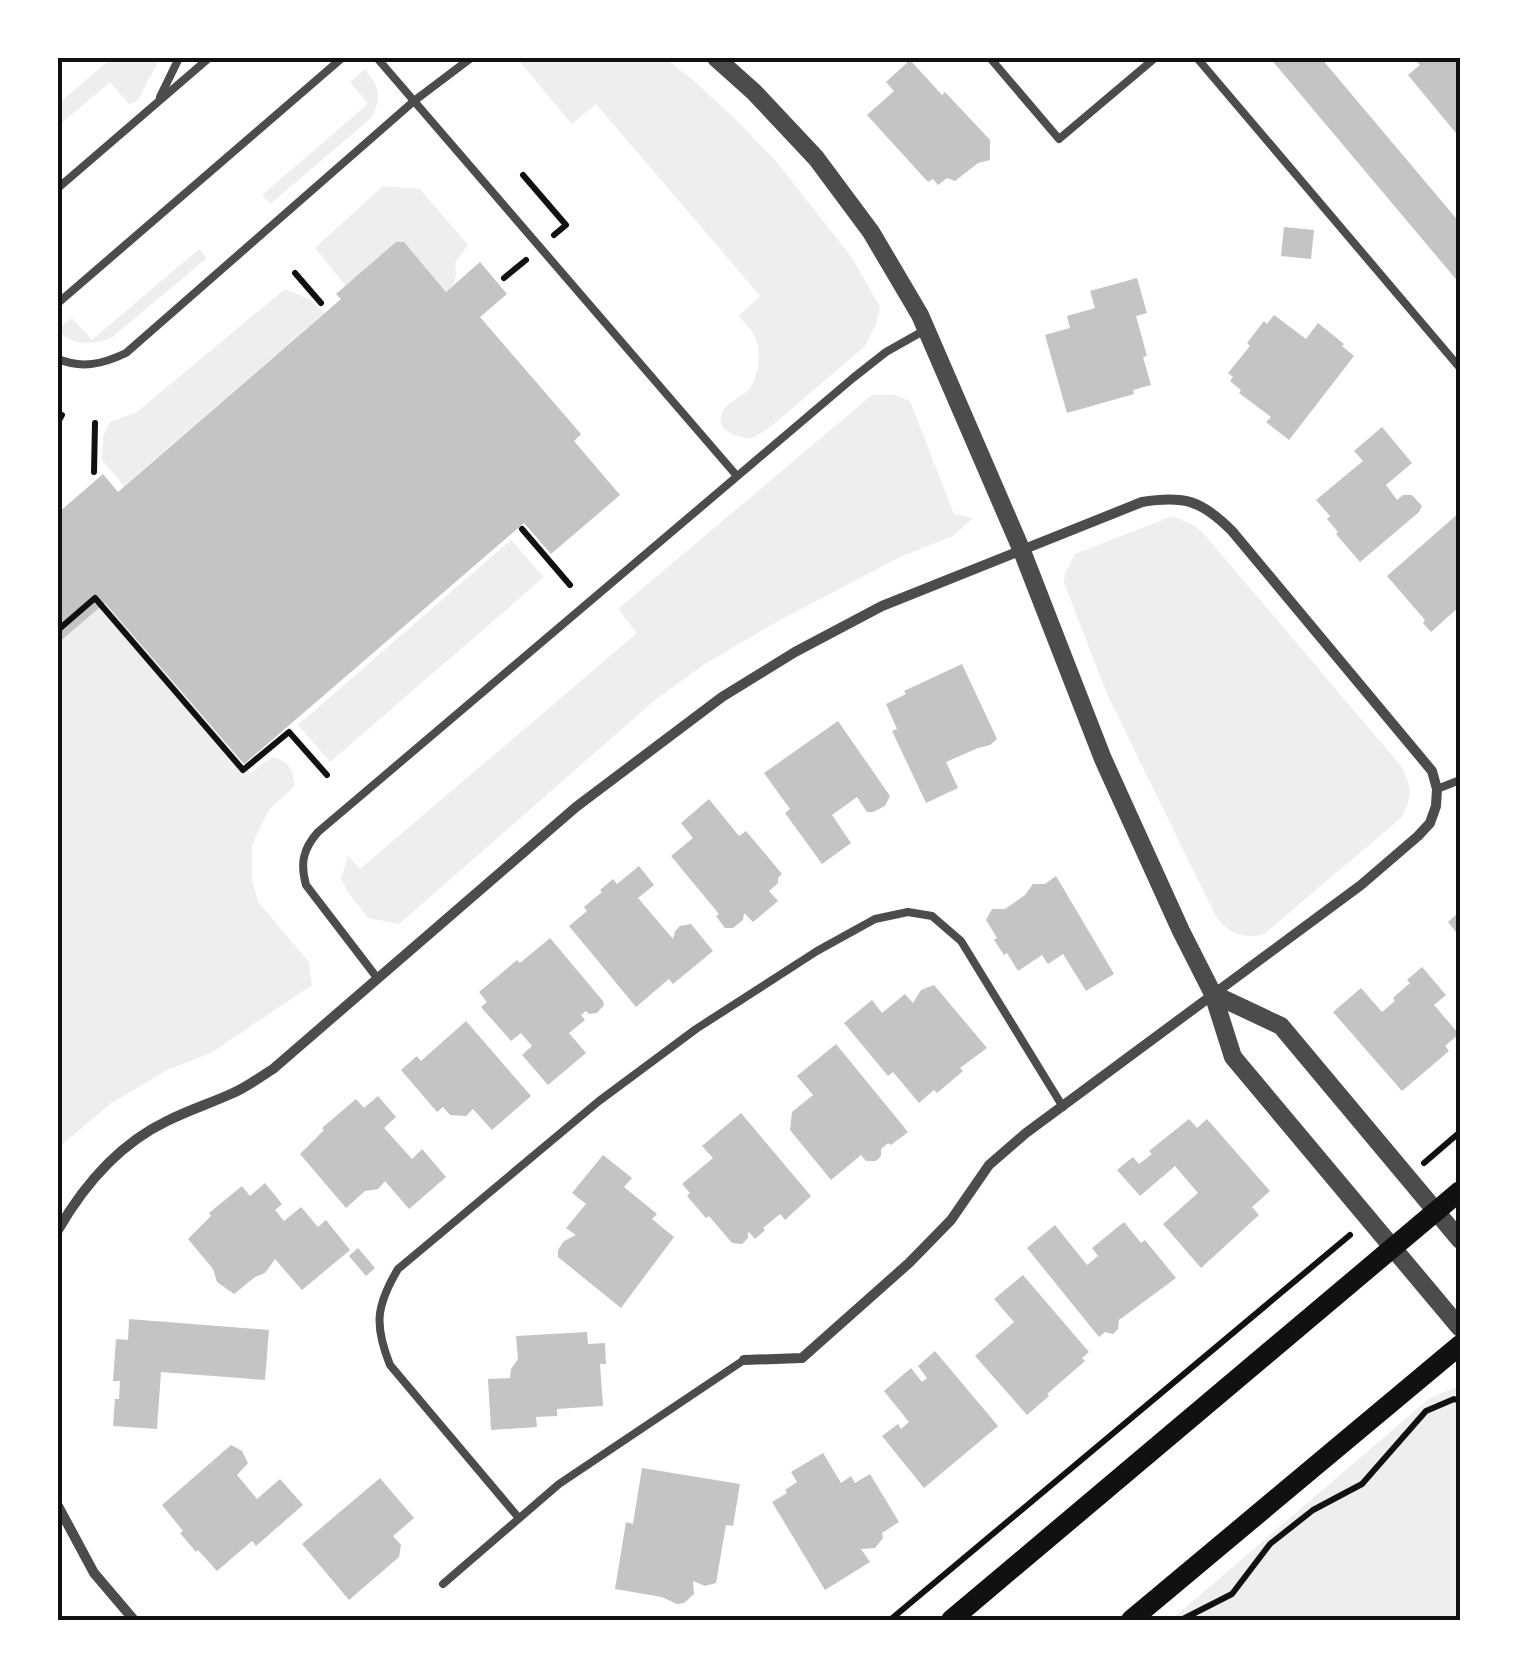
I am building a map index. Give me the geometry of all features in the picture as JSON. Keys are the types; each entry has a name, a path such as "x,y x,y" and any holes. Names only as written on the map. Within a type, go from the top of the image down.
{"main road":[{"path":"951,1620 1460,1191"},
{"path":"1132,1620 1460,1344"}],"street":[{"path":"716,58 816,158 871,232 920,315 1022,551 1104,759 1212,994 1233,1057 1460,1328"},
{"path":"58,1230 74,1203 114,1157 164,1122 237,1091 274,1069 576,807 722,697 795,652 882,606 1142,502 1168,498 1192,502 1215,513 1422,757 1437,789 1430,823 1360,885 1026,1133 989,1165 941,1231 802,1358 744,1360"},
{"path":"1212,994 1281,1026 1460,1240"},
{"path":"58,1506 94,1573 134,1620"}],"lane":[{"path":"158,101 179,58"},
{"path":"58,188 209,58"},
{"path":"58,303 342,58"},
{"path":"377,58 737,476"},
{"path":"58,359 84,366 106,363 126,353 414,101 471,58"},
{"path":"990,58 1058,139 1155,58"},
{"path":"1197,58 1460,368"},
{"path":"378,979 306,885 302,871 308,843 886,352 926,330"},
{"path":"1437,789 1460,780"},
{"path":"518,1518 390,1365 380,1341 379,1315 385,1291 398,1269 627,1080 696,1029 817,951 874,919 908,912 932,916 960,941 1063,1107"},
{"path":"443,1584 559,1484 744,1360"}],"path":[{"path":"295,273 320,303"},
{"path":"94,472 95,422"},
{"path":"522,529 570,585"},
{"path":"58,630 94,598 244,770 289,732 327,775"},
{"path":"1409,1176 1460,1132"},
{"path":"890,1620 1369,1217"},
{"path":"1181,1620 1232,1594 1270,1544 1313,1510 1362,1484 1426,1411 1457,1400 1460,1392"}],"shaded area":[{"path":"112,58 160,58 138,100 129,104 110,82 58,126 58,104"},
{"path":"520,58 664,58 692,79 776,161 852,258 880,307 865,346 769,428 750,439 727,431 721,422 724,409 752,385 759,360 756,339 739,316 760,296 596,104 572,124"},
{"path":"365,69 378,92 371,118 270,204 262,195 368,104 350,82"},
{"path":"383,186 420,189 468,245 455,263 455,279 446,292 404,242 346,286 315,248"},
{"path":"199,249 207,258 110,339 84,343 60,332 72,318 92,340"},
{"path":"285,289 311,300 324,313 124,486 102,460 103,436 110,422 137,412"},
{"path":"872,395 895,395 910,401 954,514 973,518 953,536 902,556 705,664 655,700 399,924 368,918 341,879 348,856 360,869 637,633 618,609"},
{"path":"1173,516 1204,534 1401,766 1409,785 1402,817 1257,936 1237,934 1216,917 1108,696 1064,583 1075,554"},
{"path":"511,540 544,577 330,762 298,725"},
{"path":"105,603 251,773 272,757 286,763 291,771 294,786 269,810 252,846 252,880 258,902 309,962 312,985 211,1053 169,1069 110,1104 58,1148 58,643"},
{"path":"1460,1389 1460,1620 1171,1620 1430,1398"}],"building":[{"path":"1270,58 1321,58 1460,223 1460,284"},
{"path":"1413,58 1460,58 1460,138 1408,75 1420,65"},
{"path":"910,60 990,140 990,160 978,163 955,181 947,178 938,185 933,179 928,182 867,115 894,91 886,82"},
{"path":"1284,227 1314,230 1311,259 1281,256"},
{"path":"396,242 404,242 446,292 480,262 507,294 480,317 581,434 574,441 620,495 551,554 524,523 244,764 105,603 58,643 58,513 103,474 118,492 341,299 336,294"},
{"path":"1137,278 1147,313 1136,316 1151,385 1133,390 1134,394 1067,413 1045,335 1070,328 1067,316 1095,308 1090,291"},
{"path":"1274,315 1306,339 1318,323 1354,356 1289,440 1266,422 1271,417 1239,393 1241,390 1230,381 1233,377 1228,373 1264,321 1267,324"},
{"path":"1382,427 1412,463 1386,485 1397,500 1412,495 1422,506 1360,562 1336,534 1327,519 1330,516 1316,500 1363,461 1354,451"},
{"path":"1460,512 1460,606 1431,632 1387,576"},
{"path":"962,664 997,739 946,762 958,788 926,803 892,731 897,729 886,704 906,694 904,691"},
{"path":"838,721 890,796 885,806 873,812 867,812 857,797 832,815 851,843 822,864 785,813 790,809 764,773"},
{"path":"709,799 739,836 746,831 782,874 769,891 778,901 753,922 744,913 743,920 733,928 725,928 716,916 719,914 671,856 693,838 681,823"},
{"path":"639,866 654,885 638,898 673,939 680,926 691,924 713,951 673,984 669,979 636,1007 569,926 587,911 584,907 600,890 613,879 617,884"},
{"path":"1056,876 1114,974 1086,991 1063,954 1048,964 1042,955 1018,971 994,940 997,938 986,920 992,909 1005,909 1033,884 1045,884"},
{"path":"1460,911 1460,937 1448,922"},
{"path":"550,938 604,1005 597,1013 586,1011 581,1015 585,1020 569,1033 586,1053 548,1085 522,1055 532,1046 521,1033 511,1041 481,1007 487,1002 479,992"},
{"path":"1422,967 1446,995 1434,1005 1459,1034 1445,1046 1449,1051 1402,1091 1333,1012 1361,988 1382,1012"},
{"path":"934,985 987,1048 960,1068 963,1071 937,1093 934,1090 919,1103 893,1072 888,1076 844,1023 872,1000 882,1013 905,994 913,1003 921,990"},
{"path":"466,1021 531,1096 492,1130 473,1109 466,1116 450,1115 443,1107 437,1112 401,1070 417,1056 421,1061"},
{"path":"836,1044 908,1132 881,1149 876,1161 866,1161 861,1155 831,1180 790,1130 792,1112 813,1095 797,1076"},
{"path":"378,1096 396,1117 384,1128 412,1159 422,1149 446,1177 409,1209 385,1181 378,1189 365,1191 346,1208 300,1154 322,1128 356,1099 364,1108"},
{"path":"741,1113 811,1196 785,1220 780,1214 755,1239 748,1231 742,1244 732,1243 709,1216 706,1218 682,1184 713,1158 702,1146"},
{"path":"1189,1119 1197,1128 1207,1119 1270,1191 1252,1207 1259,1215 1201,1268 1163,1224 1198,1193 1175,1166 1140,1196 1117,1170 1133,1157 1139,1164"},
{"path":"603,1155 632,1178 624,1187 657,1214 652,1219 674,1237 621,1308 558,1257 564,1241 576,1235 566,1228 586,1204 572,1193"},
{"path":"265,1183 282,1204 275,1210 284,1221 301,1207 318,1227 326,1220 350,1250 302,1290 275,1259 265,1273 234,1294 217,1282 213,1269 188,1239 211,1216 209,1213 242,1186 250,1196"},
{"path":"1124,1222 1141,1243 1145,1240 1176,1278 1119,1320 1113,1334 1105,1332 1099,1337 1027,1248 1055,1225 1087,1265 1098,1256 1092,1248"},
{"path":"358,1248 375,1268 366,1276 349,1256"},
{"path":"1023,1275 1089,1352 1082,1358 1085,1361 1027,1415 975,1356 1014,1322 994,1299"},
{"path":"129,1319 269,1330 265,1380 161,1372 157,1429 113,1426 120,1381 113,1381 116,1339 128,1340"},
{"path":"587,1332 588,1344 605,1343 606,1364 600,1364 603,1406 557,1409 557,1416 536,1417 537,1427 491,1430 488,1379 510,1378 518,1359 516,1336"},
{"path":"935,1351 998,1426 924,1488 882,1436 898,1424 901,1429 909,1422 884,1391 911,1368 922,1382 927,1378 918,1366"},
{"path":"231,1445 242,1451 248,1463 237,1475 257,1499 280,1479 303,1505 256,1546 252,1541 217,1571 180,1533 183,1531 162,1505"},
{"path":"823,1453 841,1483 851,1476 855,1483 870,1474 899,1522 882,1533 883,1538 875,1548 861,1549 870,1562 825,1590 772,1502 797,1482 791,1472"},
{"path":"642,1468 740,1484 733,1526 726,1525 716,1583 705,1586 693,1581 694,1594 684,1603 615,1589 626,1522 633,1524"},
{"path":"380,1478 414,1518 393,1536 401,1545 399,1557 349,1600 302,1544"}]}
